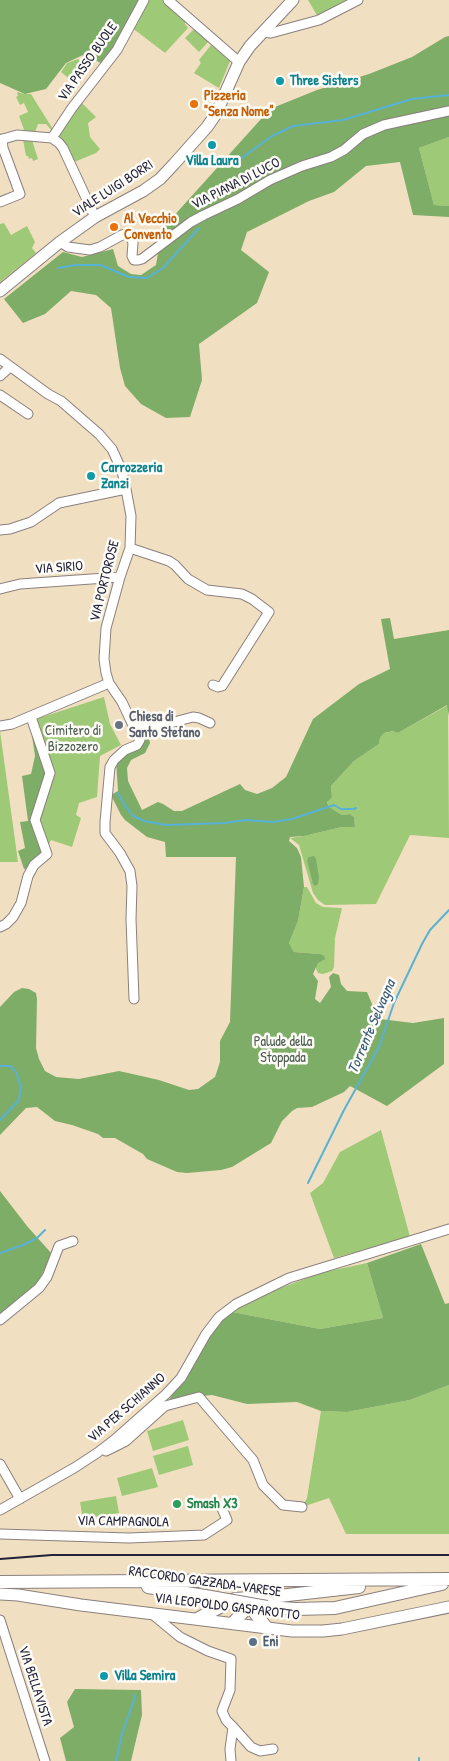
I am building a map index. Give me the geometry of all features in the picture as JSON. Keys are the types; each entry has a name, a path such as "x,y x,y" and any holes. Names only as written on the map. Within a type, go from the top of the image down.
{"highway":[{"name":"RACCORDO GAZZADA-VARESE","path":"111,1582 148,1580 440,1581"},
{"name":"RACCORDO GAZZADA-VARESE","path":"111,1582 184,1592 261,1606 296,1609 335,1608 440,1581"},
{"path":"199,1618 235,1599 333,1590 373,1596 440,1581"},
{"path":"0,1582 111,1582"},
{"path":"233,1623 246,1609 261,1606 279,1596"},
{"path":"233,1623 231,1607 235,1599"},
{"path":"261,1606 255,1613 266,1627"}],"main road":[{"name":"VIALE LUIGI BORRI","path":"0,291 60,242 95,217 143,191 160,179 207,127 216,114 239,62 263,32 293,0"},
{"name":"VIA LEOPOLDO GASPAROTTO","path":"0,1594 292,1630 323,1631 449,1607"}],"street":[{"name":"VIA PASSO BUOLE","path":"52,138 72,108 117,50 144,0"},
{"path":"168,0 239,62"},
{"path":"263,32 271,33 319,20 358,0"},
{"name":"VIA PIANA DI LUCO","path":"60,242 68,246 90,250 127,234 131,237 133,243 132,256 134,260 142,259 204,215 238,199 270,180 302,166 331,157 344,150 363,134 384,125 449,111"},
{"path":"0,202 20,194 1,139 17,135 52,138 63,148 95,217"},
{"name":"VIA PORTOROSE","path":"0,359 48,394 61,401 99,434 112,449 122,472 130,516 130,548 120,576 106,628 104,659 110,683 122,702 134,728"},
{"path":"0,376 10,367"},
{"path":"0,396 28,414"},
{"path":"0,530 10,529 31,522 59,503 126,489"},
{"path":"130,548 169,561 188,579 207,590 242,594 269,612 222,686 213,685"},
{"name":"VIA SIRIO","path":"0,589 20,584 120,576"},
{"path":"0,726 31,717 45,709 110,683"},
{"path":"0,927 13,917 21,903 28,876 34,865 47,854 36,820 50,773 31,717"},
{"path":"134,1000 131,918 132,886 130,871 120,853 105,833 110,767 114,760 126,750 137,745 140,740 134,728 159,726 193,717 210,723"},
{"name":"VIA PER SCHIANNO","path":"0,1510 74,1468 114,1440 166,1394 181,1378 206,1334 219,1317 236,1304 288,1278 449,1229"},
{"path":"0,1320 39,1288 47,1277 59,1246 73,1241"},
{"path":"74,1468 126,1441 165,1406 199,1397 253,1460 263,1485 283,1505 302,1507"},
{"path":"0,1464 20,1498"},
{"name":"VIA CAMPAGNOLA","path":"0,1534 129,1538 204,1536 227,1520 222,1506"},
{"path":"151,1613 180,1637 208,1651 231,1659 230,1690 222,1711 226,1720 251,1747 260,1751 273,1749"},
{"name":"VIA BELLAVISTA","path":"0,1620 45,1761"},
{"path":"231,1761 230,1749 233,1728"}],"green space":[{"path":"0,0 140,0 105,65 88,57 86,59 83,55 66,63 46,89 25,94 0,83"},
{"path":"146,0 165,0 172,10 175,9 186,20 185,24 188,28 165,53 131,27"},
{"path":"308,0 350,0 318,17"},
{"path":"195,28 209,41 199,52 185,38"},
{"path":"449,36 449,137 419,148 434,205 449,206 449,217 413,215 400,162 366,166 334,192 309,201 247,232 241,250 269,272 257,303 199,344 202,380 190,417 166,418 141,404 125,386 120,368 111,308 96,295 71,291 45,314 23,323 4,299 63,252 82,257 113,249 118,266 131,274 141,275 156,265 162,229 270,109 317,90 369,74 412,57"},
{"path":"211,45 230,61 219,88 194,73 201,63 199,60"},
{"path":"78,59 86,68 76,84 61,72 67,63"},
{"path":"17,92 31,94 53,132 46,124 38,124 34,135 26,135 19,116 28,112 24,103 20,105 16,97 18,96"},
{"path":"82,103 96,117 88,123 90,137 100,149 96,153 72,163 59,135 73,111"},
{"path":"449,137 449,206 434,205 419,148"},
{"path":"23,139 32,140 38,159 33,161 32,158 29,159 26,156"},
{"path":"4,223 11,235 27,226 35,242 32,248 36,253 0,282 0,224"},
{"name":"Palude della Stoppada","path":"390,618 394,639 449,630 449,716 447,705 398,733 393,731 384,733 380,738 379,744 354,761 331,786 332,797 327,802 329,807 342,815 350,814 354,817 355,827 342,827 304,836 290,837 289,841 297,848 301,857 304,887 298,921 289,943 294,952 324,956 325,959 318,963 313,974 318,981 315,999 320,1003 331,987 329,977 333,973 339,975 341,984 347,991 367,992 380,1019 413,1023 444,1018 444,1064 387,1106 350,1086 344,1092 312,1107 297,1108 282,1121 271,1143 232,1167 221,1170 177,1172 147,1159 143,1154 115,1138 103,1138 98,1134 55,1121 37,1107 26,1108 0,1135 0,1007 14,992 22,988 36,993 36,1048 45,1071 56,1077 79,1079 119,1071 159,1080 189,1090 198,1089 215,1077 220,1062 220,1041 230,1022 236,857 166,857 165,842 147,837 121,815 111,795 118,791 116,761 142,735 148,733 150,743 145,753 131,760 127,768 128,781 142,810 158,802 174,811 182,811 240,784 245,790 257,794 272,788 286,777 313,719 359,684 390,669 381,619"},
{"name":"Cimitero di Bizzozero","path":"104,697 110,724 121,745 100,756 97,797 79,803 76,815 81,818 72,847 51,840 47,848 37,820 50,780 33,720"},
{"path":"448,705 449,838 410,835 376,904 325,905 313,893 299,845 290,838 342,827 355,827 354,817 350,814 342,815 329,807 327,801 332,797 331,786 354,761 379,744 380,738 384,733 394,731 398,733"},
{"path":"0,731 18,862 0,862"},
{"path":"36,735 48,773 34,820 44,850 29,868 24,869 18,851 25,848 20,822 28,821 22,776 31,774 35,756 32,736"},
{"path":"314,856 319,878 318,884 315,886 307,860 309,857"},
{"path":"304,887 307,887 316,903 323,907 342,908 335,938 334,967 332,971 323,974 318,973 315,966 320,954 294,952 289,943 298,921"},
{"path":"381,1130 410,1237 334,1258 310,1193 323,1183 340,1152"},
{"path":"0,1191 52,1254 30,1299 0,1322"},
{"path":"421,1244 445,1304 449,1303 449,1385 410,1400 347,1412 321,1411 297,1402 247,1404 212,1395 184,1398 165,1406 227,1311 320,1329 383,1318 367,1263"},
{"path":"367,1263 383,1318 320,1329 227,1311 320,1273"},
{"path":"449,1385 449,1534 346,1534 329,1498 302,1507 307,1498 321,1411 347,1412 410,1400"},
{"path":"183,1420 189,1440 153,1451 147,1431"},
{"path":"188,1446 193,1465 159,1475 153,1456"},
{"path":"152,1468 158,1487 122,1496 117,1478"},
{"path":"116,1496 119,1513 83,1519 80,1502"},
{"path":"75,1689 141,1690 142,1715 131,1761 66,1761 60,1738 74,1727 67,1702"}],"waterway":[{"path":"233,164 272,136 293,126 343,120 412,99 449,95"},
{"path":"58,268 76,265 100,265 129,277 147,278 163,268 199,228"},
{"path":"118,793 133,816 144,821 166,825 225,823 245,820 273,822 292,819 334,805 341,809 356,808"},
{"name":"Torrente Selvagna","path":"308,1183 344,1110 379,1047 394,1003 422,944 430,930 449,910"},
{"path":"0,1066 11,1066 17,1074 21,1087 19,1100 0,1120"},
{"name":"Torrente Selvagna","path":"0,1253 37,1238 45,1230"},
{"path":"116,1761 122,1734 135,1695"}],"railway":[{"path":"0,1559 52,1555 449,1555"}],"place":[{"name":"Three Sisters","path":"280,81"},
{"name":"Pizzeria \"Senza Nome\"","path":"194,104"},
{"name":"Villa Laura","path":"212,145"},
{"name":"Al Vecchio Convento","path":"114,227"},
{"name":"Carrozzeria Zanzi","path":"91,476"},
{"name":"Chiesa di Santo Stefano","path":"119,725"},
{"name":"Smash X3","path":"177,1504"},
{"name":"Eni","path":"253,1642"},
{"name":"Villa Semira","path":"104,1676"}]}
